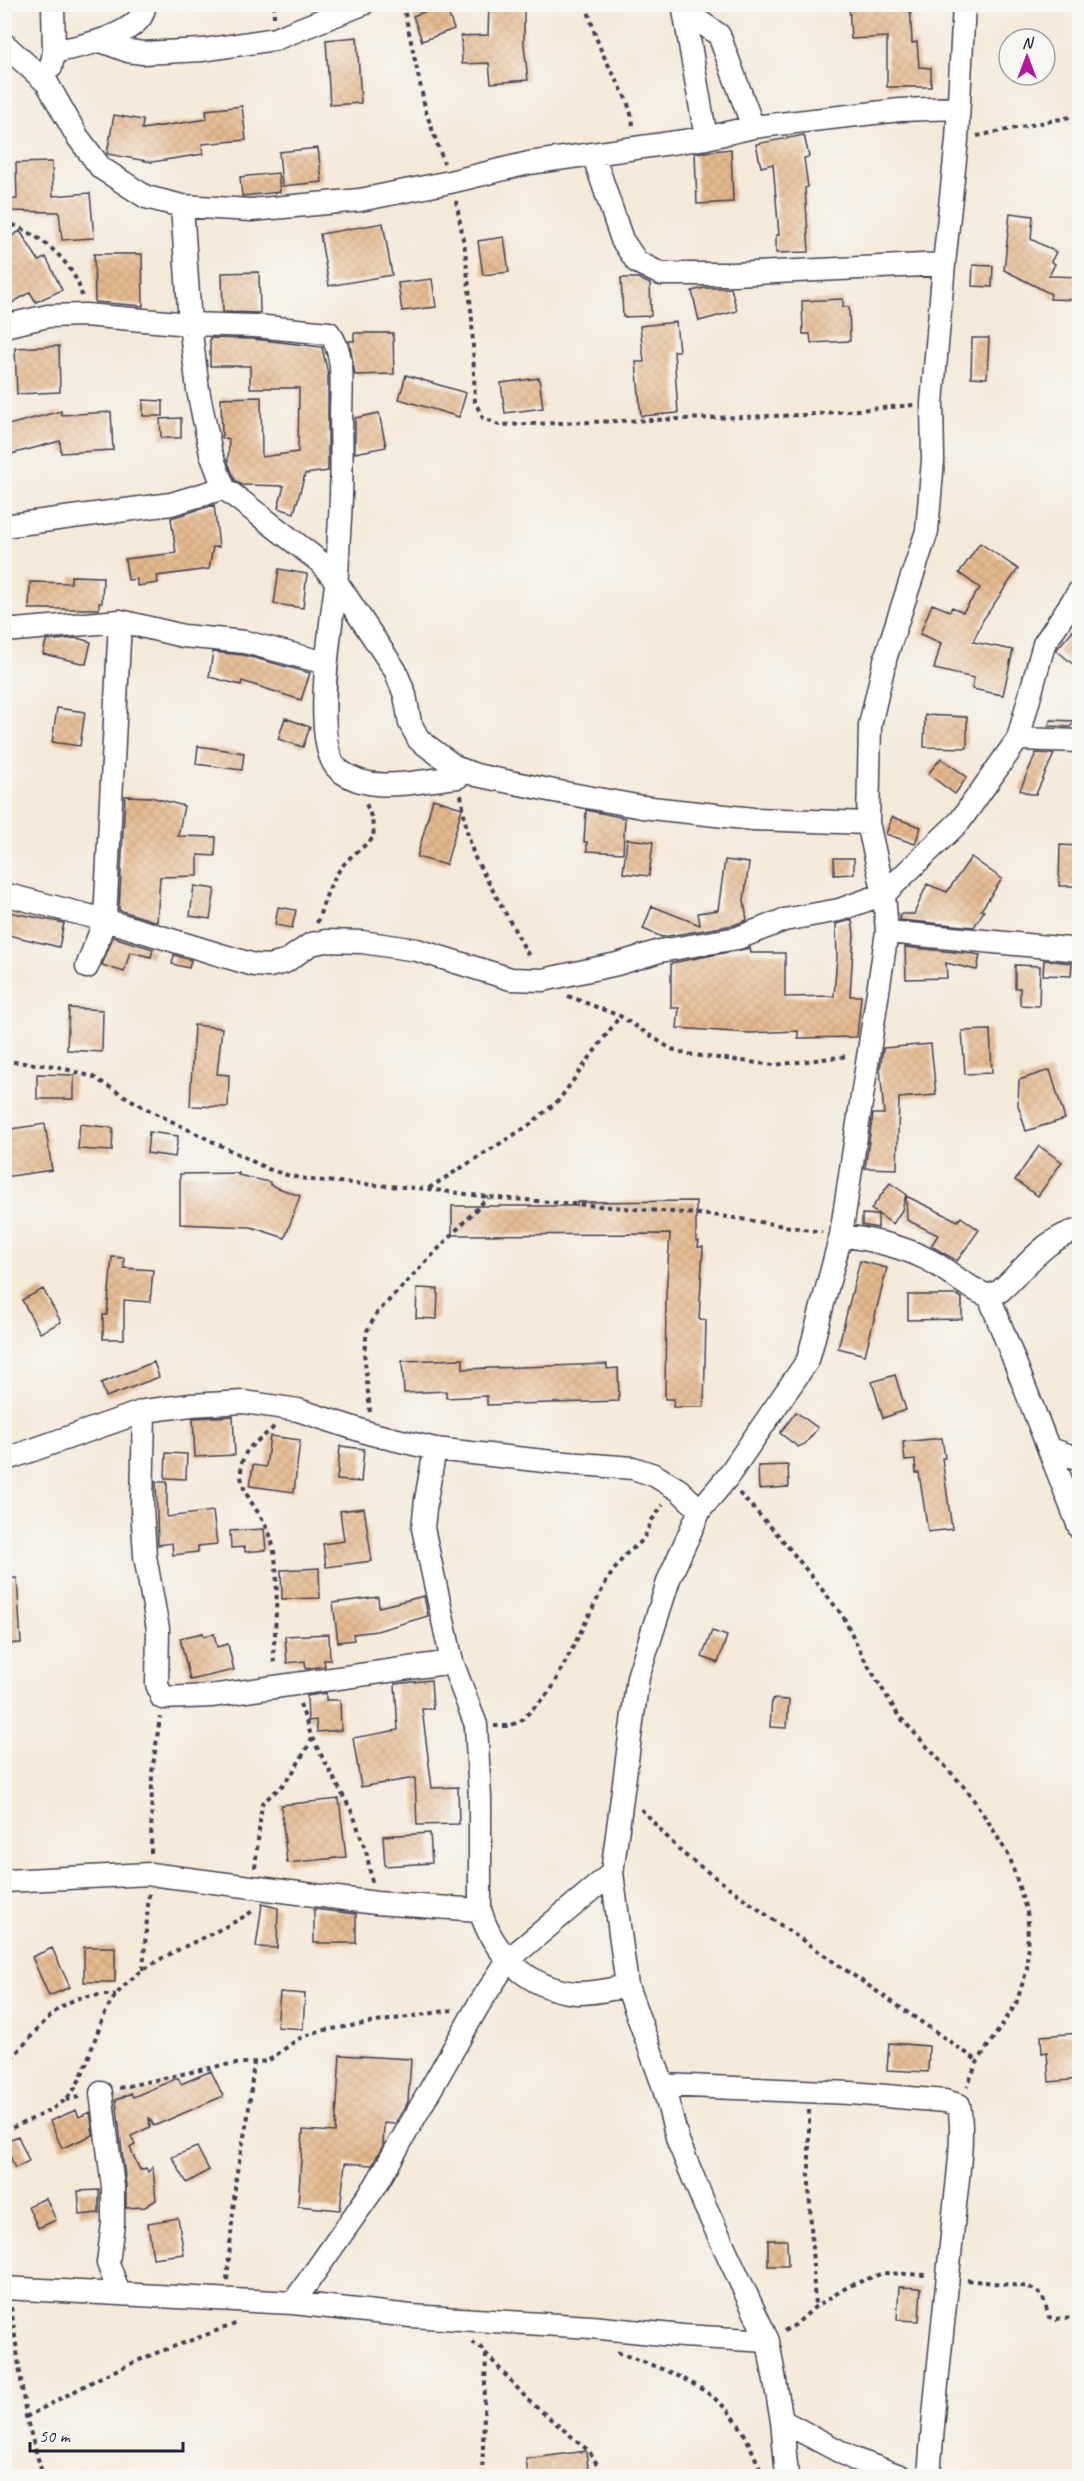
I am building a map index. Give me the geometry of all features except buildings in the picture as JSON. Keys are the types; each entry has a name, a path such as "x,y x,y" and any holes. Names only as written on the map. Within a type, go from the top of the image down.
{"street":[{"path":"47,82 54,52 53,4"},
{"path":"54,52 101,41 123,30 140,18 146,4"},
{"path":"101,41 128,51 143,53 245,45 275,39 363,4"},
{"path":"787,2476 782,2421 768,2341 705,2206 678,2141 663,2085 627,1986 612,1873 638,1677 669,1579 700,1510 726,1479 808,1360 841,1235 887,932 884,894 868,823 870,725 886,656 927,531 933,460 932,403 957,140 964,4"},
{"path":"684,8 706,138"},
{"path":"684,8 719,35 753,128"},
{"path":"6,46 47,82 77,136 101,168 146,197 182,206 251,210 360,200 529,163 706,138 753,128 900,110 958,108"},
{"path":"593,154 622,240 637,262 661,274 734,274 944,264"},
{"path":"182,206 190,324 198,390 211,454 224,488 319,561 336,581 395,670 405,695 410,723 420,740 457,768 476,776 642,807 753,819 868,823"},
{"path":"4,326 48,316 85,315 329,333 337,343 341,384 342,495 336,581 326,663 328,749 333,764 340,771 358,781 387,784 458,777"},
{"path":"4,526 171,504 224,488"},
{"path":"4,894 105,920 254,965 269,966 285,962 311,944 326,941 362,942 417,950 511,979 543,980 617,964 660,951 738,938 784,920 838,910 884,894 960,821 1018,739 1044,644 1080,590"},
{"path":"4,631 120,621 183,636 245,642 326,663"},
{"path":"87,967 105,920 120,621"},
{"path":"1018,739 1080,741"},
{"path":"887,932 1080,950"},
{"path":"841,1235 896,1246 930,1260 970,1288 989,1296 1000,1292 1053,1239 1066,1232 1080,1230"},
{"path":"989,1296 1080,1529"},
{"path":"4,1460 144,1411 244,1402 298,1410 372,1434 435,1449 633,1468 654,1475 680,1490 700,1510"},
{"path":"144,1411 142,1507 145,1556 158,1629 158,1684 162,1698 211,1696 452,1662"},
{"path":"435,1449 423,1528 452,1662 476,1725 480,1798 480,1911 490,1938 508,1960 532,1980 575,1993 590,1993 627,1986"},
{"path":"1050,1449 1080,1460"},
{"path":"292,2302 376,2185 478,2006 508,1960 612,1873"},
{"path":"4,1881 150,1874 376,1903 480,1911"},
{"path":"663,2085 809,2091 945,2101 959,2105 961,2118 958,2169 936,2375 929,2476"},
{"path":"101,2092 112,2187 113,2223 108,2263 119,2293"},
{"path":"7,2288 292,2302 411,2316 591,2326 683,2336 768,2341"},
{"path":"782,2421 854,2459 900,2476"}],"path":[{"path":"403,4 426,112 458,207 472,319 475,402 483,417 499,425 791,415 932,403"},
{"path":"586,4 599,46 633,121 633,149"},
{"path":"957,140 1080,116"},
{"path":"4,222 29,231 70,269 80,286 85,315"},
{"path":"458,777 467,831 474,855 511,926 543,980 580,1002 620,1016 671,1049 702,1058 774,1065 836,1056 868,1055"},
{"path":"311,944 325,897 335,878 344,864 374,837 372,819 358,781"},
{"path":"428,1189 528,1126 559,1100 620,1016"},
{"path":"4,1061 55,1066 93,1077 143,1107 268,1169 290,1176 488,1197 722,1216 841,1235"},
{"path":"372,1434 364,1352 368,1331 377,1313 488,1197"},
{"path":"276,1425 264,1438 250,1445 241,1471 243,1490 260,1512 271,1537 277,1568 274,1665 294,1684 312,1738 353,1814 367,1855 376,1903"},
{"path":"726,1479 782,1538 843,1616 863,1657 898,1715 967,1790 1010,1858 1028,1916 1027,1969 1016,2004 978,2061 959,2105"},
{"path":"476,1725 513,1725 520,1722 540,1704 551,1690 607,1580 625,1555 643,1540 658,1511 680,1490"},
{"path":"143,1970 150,1874 152,1773 162,1698"},
{"path":"253,1887 262,1803 282,1786 293,1772 312,1738"},
{"path":"622,1789 682,1853 776,1922 978,2061"},
{"path":"66,2100 77,2084 95,2034 116,1995 143,1970 235,1923 282,1891"},
{"path":"4,2064 15,2056 56,2012 70,2002 82,1997 116,1995"},
{"path":"4,2131 66,2100 223,2065 268,2061 298,2040 319,2031 478,2006"},
{"path":"225,2299 237,2177 248,2116 254,2062"},
{"path":"809,2091 809,2185 815,2307"},
{"path":"7,2288 26,2417 43,2476"},
{"path":"26,2417 132,2363 241,2322"},
{"path":"464,2338 480,2347 529,2401 589,2451 604,2476"},
{"path":"612,2350 670,2372 705,2389 738,2423 763,2476"},
{"path":"482,2476 486,2354"}]}
